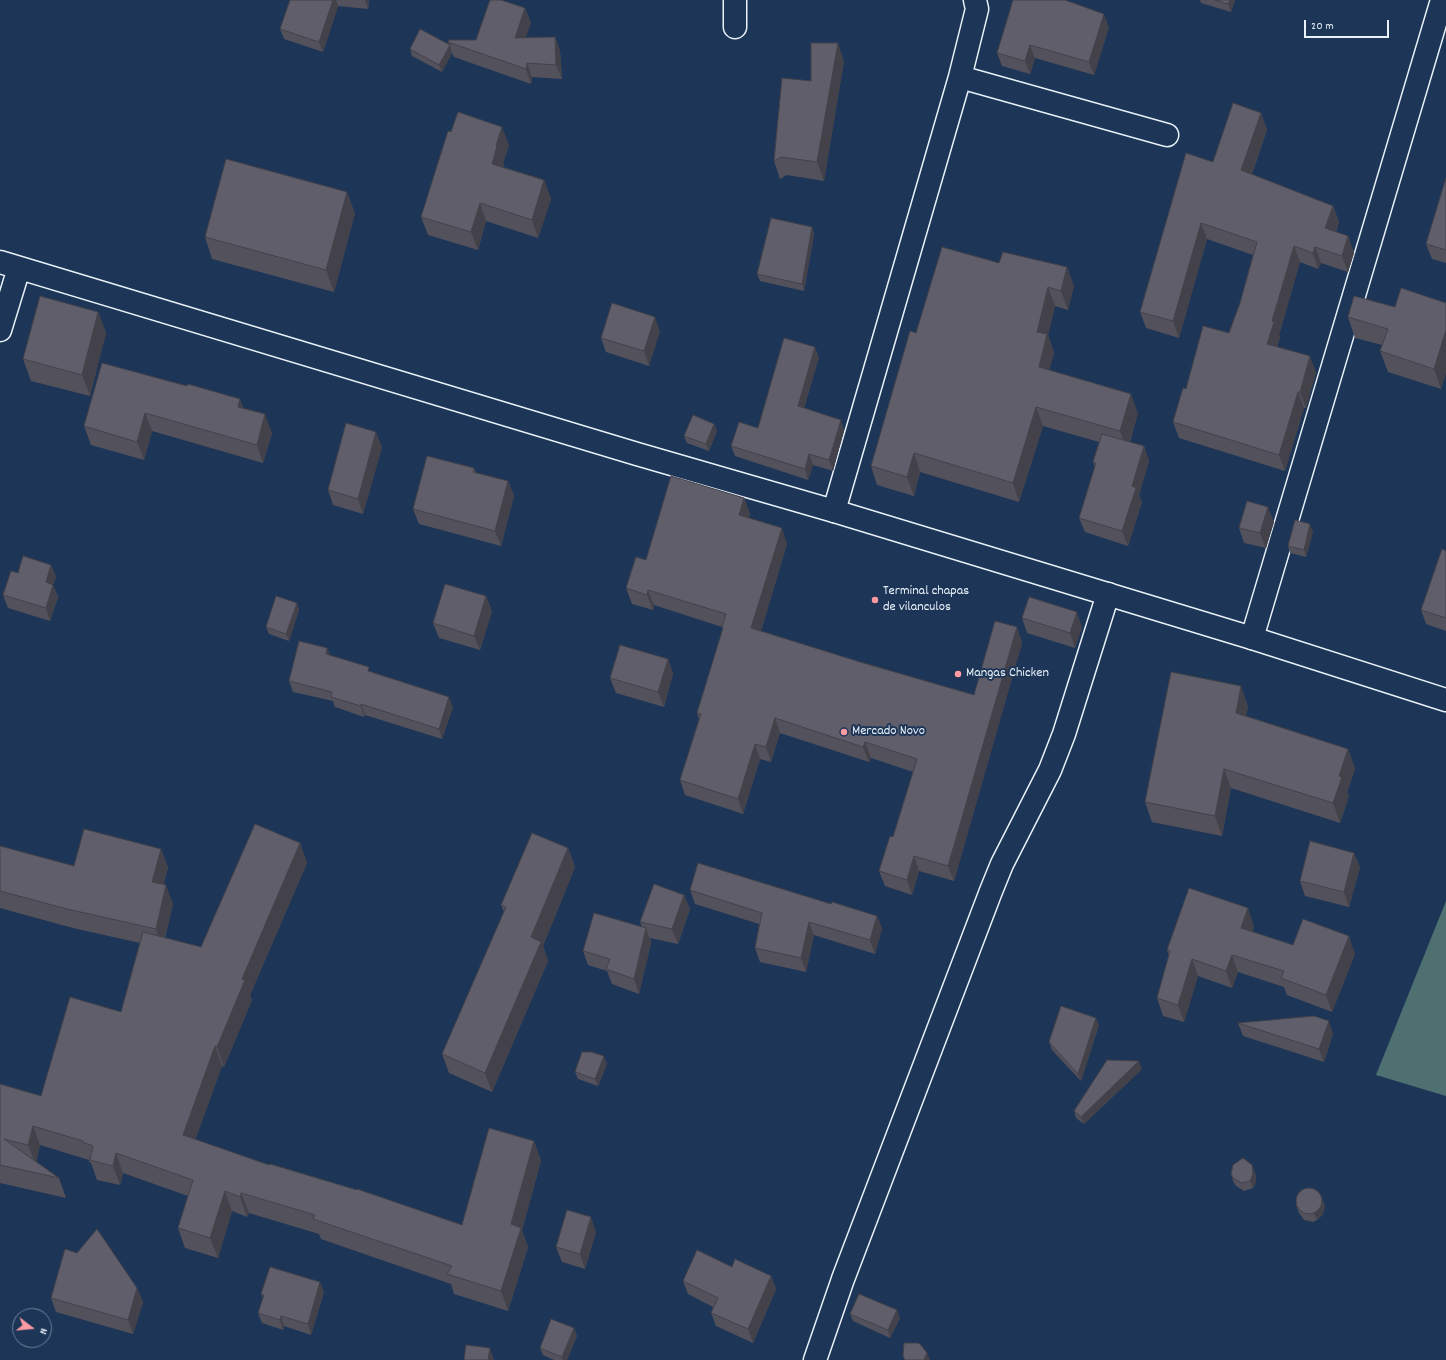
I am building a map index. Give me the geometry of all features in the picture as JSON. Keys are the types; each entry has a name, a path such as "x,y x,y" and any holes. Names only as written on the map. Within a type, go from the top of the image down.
{"street":[{"path":"734,0 735,27"},
{"path":"1252,638 1442,0"},
{"path":"834,511 960,77 977,3"},
{"path":"960,77 1167,135"},
{"path":"0,330 9,265 637,454 834,511 1252,638 1446,700"},
{"path":"815,1360 843,1279 991,891 1002,864 1050,770 1064,734 1108,594"}],"green space":[{"path":"1446,901 1446,1096 1376,1075"}],"building":[{"path":"290,0 333,0 319,42 280,29"},
{"path":"490,0 501,0 525,8 515,38 555,37 556,65 527,63 526,69 448,42 449,40 476,40"},
{"path":"1013,0 1065,0 1104,14 1089,62 1030,45 1025,61 997,53"},
{"path":"1215,0 1230,0 1228,4"},
{"path":"420,29 450,45 439,65 410,49"},
{"path":"811,43 838,43 817,162 781,157 774,161 782,78 811,81"},
{"path":"1233,103 1261,113 1241,170 1333,206 1325,228 1348,236 1342,256 1315,247 1313,253 1294,246 1272,321 1274,322 1267,344 1310,356 1300,392 1298,392 1279,455 1173,422 1183,388 1186,389 1203,326 1229,333 1240,303 1257,242 1201,223 1173,321 1140,312 1186,153 1213,162"},
{"path":"458,112 502,127 492,164 544,180 532,220 480,203 471,232 421,217 448,131 451,132"},
{"path":"226,159 347,192 326,270 205,237"},
{"path":"1446,178 1446,250 1426,244"},
{"path":"771,218 812,227 802,284 757,274"},
{"path":"942,247 999,263 1003,252 1067,267 1061,291 1048,287 1037,332 1047,334 1039,367 1131,394 1120,431 1036,407 1013,483 914,453 907,477 871,466 910,331 916,333"},
{"path":"1401,288 1446,303 1446,330 1434,369 1380,351 1388,329 1348,317 1354,296 1395,307"},
{"path":"40,296 98,312 82,375 23,359"},
{"path":"612,303 655,317 644,351 601,338"},
{"path":"784,338 815,347 798,406 841,420 829,460 809,454 805,469 731,446 739,422 758,428"},
{"path":"102,363 187,386 188,384 240,399 238,407 265,414 257,445 145,413 137,442 84,426"},
{"path":"693,415 714,424 706,444 684,436"},
{"path":"346,423 376,432 358,499 328,490"},
{"path":"1102,434 1144,446 1132,486 1136,488 1122,531 1079,518 1096,463 1093,462"},
{"path":"427,456 474,468 473,472 508,481 495,531 413,509"},
{"path":"671,476 744,498 739,515 782,528 751,628 974,695 995,621 1017,627 948,866 914,856 907,880 879,871 890,836 893,837 917,759 865,742 863,747 775,718 766,747 755,744 738,799 680,780 701,714 697,713 726,614 648,590 647,595 626,588 636,557 646,560"},
{"path":"1247,501 1268,507 1260,533 1239,528"},
{"path":"1295,520 1310,524 1304,550 1288,546"},
{"path":"1442,549 1446,551 1446,618 1421,610"},
{"path":"23,556 51,565 46,582 53,585 46,608 3,595 11,571 18,573"},
{"path":"445,584 486,596 474,636 433,623"},
{"path":"276,596 297,603 286,634 266,627"},
{"path":"1029,597 1077,612 1070,633 1022,618"},
{"path":"299,641 327,648 326,654 369,667 368,671 449,697 439,729 361,704 361,706 331,697 332,692 289,681"},
{"path":"620,645 668,659 658,692 610,678"},
{"path":"1171,672 1241,686 1236,713 1348,749 1339,776 1342,777 1333,803 1224,769 1215,816 1145,802"},
{"path":"255,824 300,843 242,979 245,980 217,1047 215,1046 183,1135 269,1165 270,1164 357,1189 462,1225 489,1128 534,1141 511,1224 521,1228 501,1291 447,1274 452,1266 313,1219 315,1215 241,1193 240,1197 225,1191 210,1238 178,1228 193,1180 116,1153 113,1166 90,1160 93,1146 82,1142 83,1141 33,1126 28,1145 4,1139 59,1178 0,1165 0,1084 41,1096 70,997 121,1012 143,932 201,947"},
{"path":"84,829 161,849 152,882 166,885 156,929 67,909 0,891 0,846 74,866"},
{"path":"532,833 568,848 531,937 541,942 485,1073 442,1054 506,907 501,905"},
{"path":"1310,841 1354,853 1344,892 1300,881"},
{"path":"698,863 831,904 832,902 877,916 870,940 809,922 801,958 755,948 762,913 690,890"},
{"path":"654,884 684,895 672,929 640,922"},
{"path":"1189,888 1248,908 1241,928 1293,945 1303,919 1349,936 1326,995 1281,978 1284,971 1232,955 1226,971 1192,959 1178,1005 1157,998 1170,951 1167,950"},
{"path":"594,913 646,928 634,979 606,969 610,959 583,951"},
{"path":"1061,1006 1096,1018 1078,1074 1049,1042"},
{"path":"1314,1016 1329,1021 1319,1049 1238,1023"},
{"path":"582,1052 591,1052 604,1056 595,1079 575,1072"},
{"path":"1107,1060 1139,1061 1081,1117 1074,1111"},
{"path":"1243,1158 1252,1165 1253,1174 1250,1181 1242,1183 1234,1179 1231,1174 1233,1165"},
{"path":"1309,1188 1318,1192 1322,1201 1318,1210 1309,1214 1300,1210 1296,1201 1300,1192"},
{"path":"567,1210 591,1217 580,1254 556,1247"},
{"path":"97,1229 137,1288 128,1320 51,1298 65,1249 77,1253"},
{"path":"697,1250 732,1267 735,1259 771,1276 748,1329 711,1313 718,1298 683,1281"},
{"path":"270,1267 320,1282 308,1324 281,1316 280,1320 258,1313 264,1295 261,1294"},
{"path":"859,1294 897,1310 888,1330 850,1314"},
{"path":"551,1319 574,1328 562,1357 540,1348"},
{"path":"904,1343 920,1344 927,1353 924,1360 905,1360 903,1356"},
{"path":"466,1345 490,1348 488,1360 464,1360"}],"place":[{"name":"Terminal chapas de vilanculos","path":"875,600"},
{"name":"Mangas Chicken","path":"958,674"},
{"name":"Mercado Novo","path":"844,732"}]}
